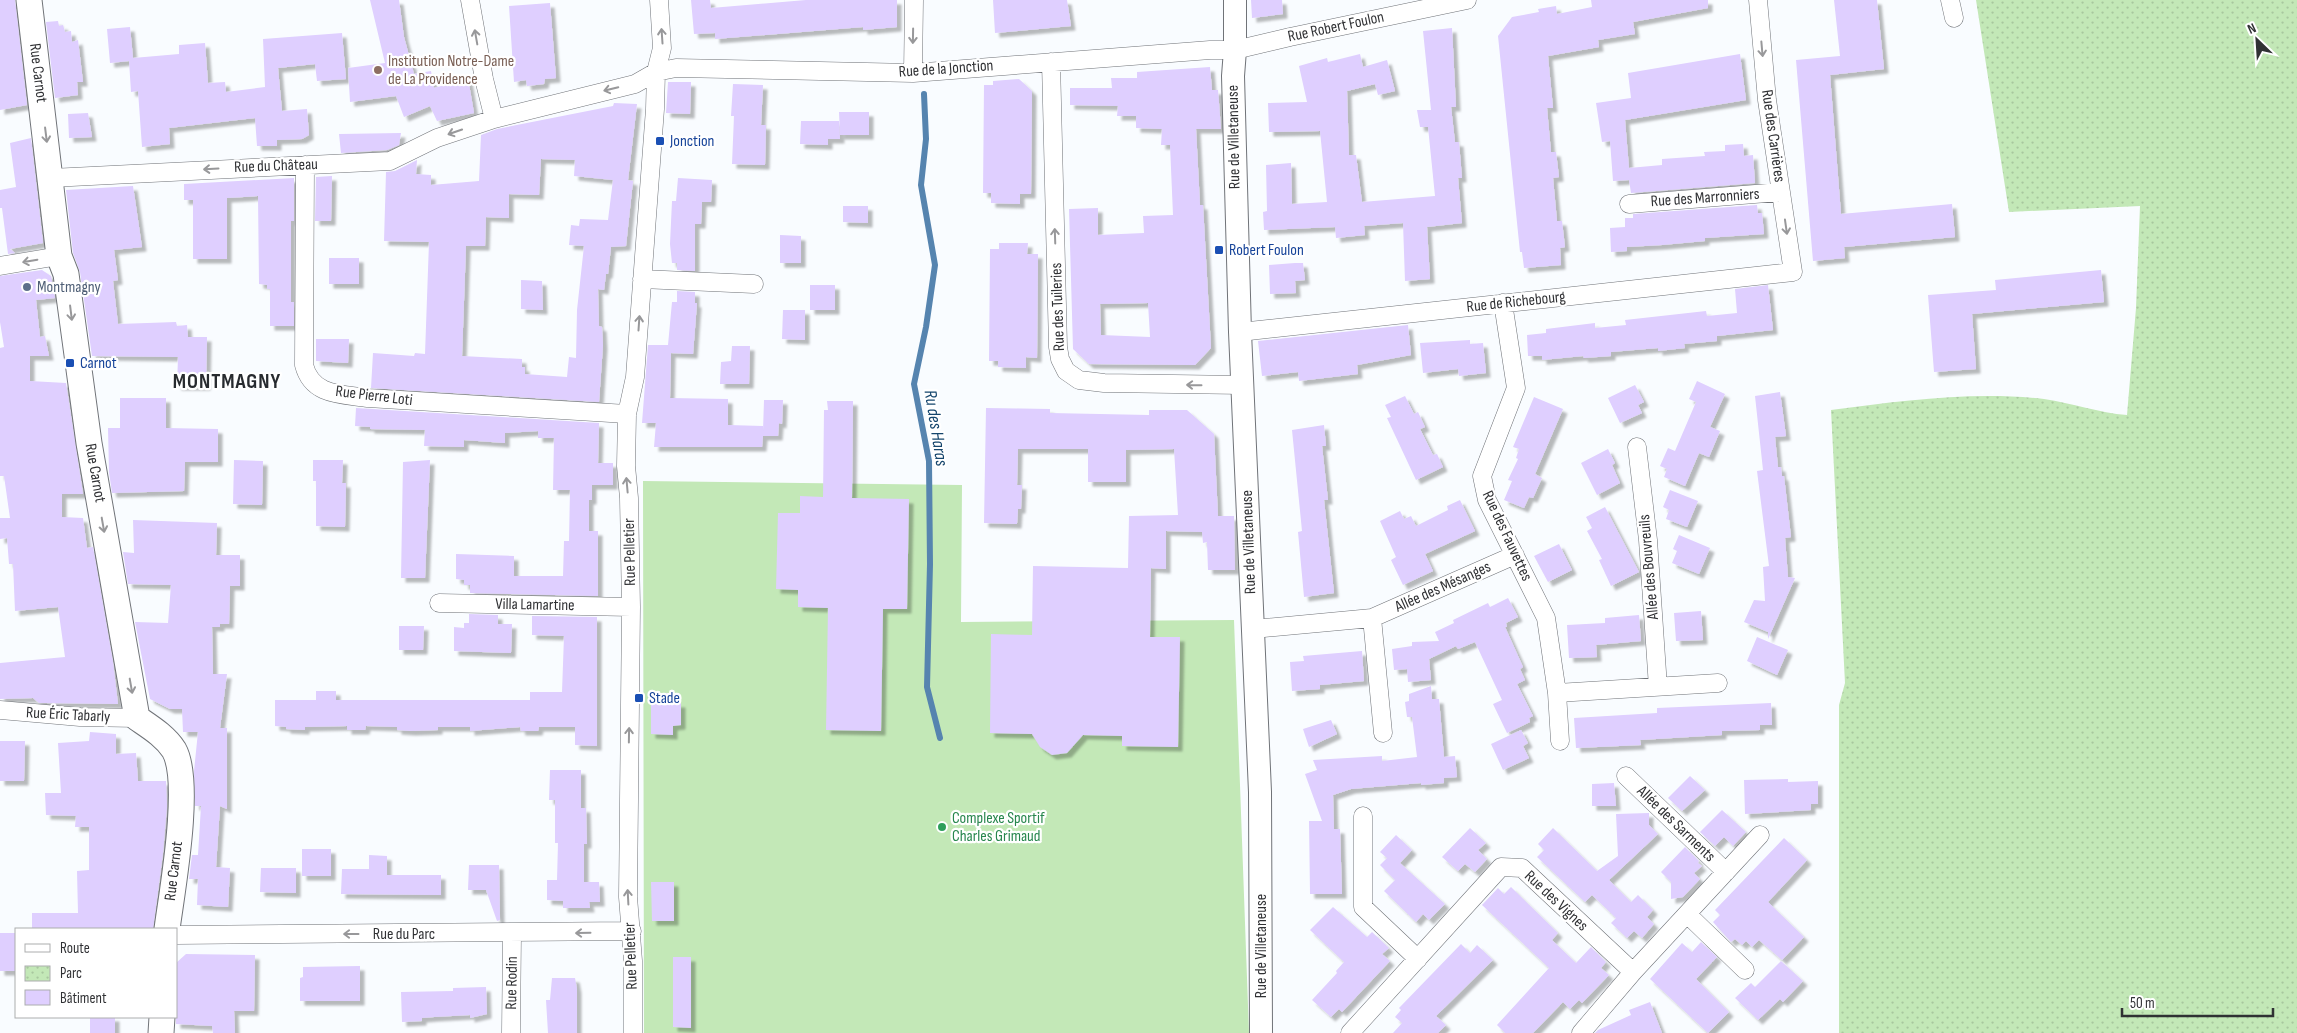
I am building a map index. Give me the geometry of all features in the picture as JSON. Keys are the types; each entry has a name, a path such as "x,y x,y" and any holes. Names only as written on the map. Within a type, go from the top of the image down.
{"main road":[{"name":"Rue Carnot","path":"29,0 59,256 66,274 89,443 136,718 163,736 174,751 180,769 181,810 167,928"},
{"path":"162,1018 162,1033"}],"street":[{"path":"470,0 484,79 494,118"},
{"name":"Rue Pelletier","path":"632,1033 632,931 628,897 631,606 629,498 626,466 627,414 634,377 656,109 656,72 662,48 659,0"},
{"path":"913,73 914,0"},
{"name":"Rue de Villetaneuse","path":"1235,0 1233,76 1240,332 1260,792 1261,1033"},
{"name":"Rue Robert Foulon","path":"1235,50 1467,0"},
{"name":"Rue des Carrières","path":"1758,0 1767,100 1793,272"},
{"path":"1950,0 1954,18"},
{"name":"Rue de la Jonction","path":"656,72 676,68 913,73 1210,50 1235,50"},
{"name":"Rue des Tuileries","path":"1051,62 1058,346 1060,359 1066,371 1079,380 1104,383 1243,385"},
{"name":"Rue du Château","path":"51,178 390,161 437,138 494,118 635,84 656,72"},
{"name":"Rue Pierre Loti","path":"304,165 304,365 311,382 318,388 334,393 368,398 627,414"},
{"name":"Rue des Marronniers","path":"1629,204 1781,192"},
{"path":"0,266 59,256"},
{"name":"Rue de Richebourg","path":"1240,332 1793,272"},
{"path":"642,279 754,284"},
{"name":"Rue des Fauvettes","path":"1503,304 1516,388 1482,476 1487,500 1546,618 1558,693 1560,741"},
{"name":"Allée des Bouvreuils","path":"1637,448 1648,540 1658,687"},
{"name":"Allée des Mésanges","path":"1253,629 1372,618 1515,555"},
{"name":"Villa Lamartine","path":"439,603 631,606"},
{"path":"1372,618 1383,733"},
{"path":"1558,693 1718,683"},
{"name":"Rue Éric Tabarly","path":"0,710 80,717 136,718"},
{"name":"Allée des Sarments","path":"1626,776 1726,872"},
{"path":"1363,816 1363,907 1418,959"},
{"path":"1580,1033 1633,972 1760,835"},
{"name":"Rue des Vignes","path":"1355,1031 1500,867 1522,868 1633,972"},
{"path":"1687,914 1745,970"},
{"name":"Rue du Parc","path":"178,935 512,934 632,931"},
{"name":"Rue Rodin","path":"512,934 512,1033"}],"green space":[{"path":"1976,0 2297,0 2297,1033 1839,1033 1839,705 1845,683 1831,410 1937,398 1991,396 2044,399 2127,415 2136,308 2140,206 2009,212"},
{"name":"Complexe Sportif Charles Grimaud","path":"643,481 962,485 961,622 1234,620 1249,1033 644,1033"}],"building":[{"path":"0,0 15,0 27,105 0,110"},
{"path":"370,0 399,0 404,37 414,74 431,71 434,88 468,78 474,113 437,121 430,106 404,117 396,96 350,102 348,68 385,63"},
{"path":"691,0 710,0 711,8 806,0 897,0 897,27 863,30 863,27 715,39 715,33 694,34"},
{"path":"993,0 1067,0 1071,26 995,33"},
{"path":"1251,0 1282,0 1283,14 1252,18"},
{"path":"1591,0 1708,0 1708,8 1633,22 1635,34 1598,40 1599,47 1548,56 1553,108 1547,108 1551,152 1556,152 1559,177 1553,178 1557,221 1562,221 1565,247 1560,248 1561,265 1524,268 1522,252 1520,252 1498,36 1512,17 1539,12 1538,9 1556,6 1557,14 1592,7"},
{"path":"1834,0 1877,0 1884,69 1830,75 1841,214 1952,204 1955,237 1844,247 1845,258 1813,261 1796,60 1840,56"},
{"path":"550,3 556,78 545,79 544,84 527,86 526,80 514,82 509,6"},
{"path":"58,21 59,26 63,25 65,32 71,31 72,42 78,40 83,82 77,82 78,95 55,98 46,22"},
{"path":"130,27 133,58 179,54 179,45 205,43 208,83 225,82 226,92 265,87 263,39 342,33 346,79 317,81 315,64 278,68 282,111 307,109 309,135 302,139 277,140 277,146 257,146 255,118 169,128 170,144 142,147 138,91 131,92 129,61 110,63 107,29"},
{"path":"1452,28 1456,107 1451,107 1455,142 1459,142 1462,178 1458,178 1462,223 1427,227 1430,279 1405,281 1403,223 1364,226 1365,235 1336,238 1335,227 1264,230 1263,212 1267,211 1266,165 1291,163 1292,204 1327,202 1320,131 1269,132 1268,103 1307,102 1299,66 1327,58 1328,62 1360,54 1363,67 1387,60 1395,91 1378,95 1375,84 1347,91 1349,155 1356,155 1362,202 1435,196 1428,127 1420,127 1417,110 1431,110 1423,31"},
{"path":"1740,54 1746,100 1625,120 1629,168 1662,165 1662,159 1705,156 1704,152 1725,151 1725,145 1743,144 1744,156 1753,155 1755,183 1631,193 1629,180 1613,181 1610,141 1602,142 1596,103 1631,98 1628,73"},
{"path":"1210,67 1212,90 1218,90 1221,129 1196,129 1200,205 1203,205 1211,348 1195,365 1089,364 1073,349 1069,209 1098,208 1098,235 1144,233 1143,216 1173,215 1170,145 1161,145 1162,129 1136,128 1136,116 1117,116 1118,106 1070,105 1070,88 1112,88 1111,78 1137,78 1137,72","holes":["1148,303 1150,337 1101,335 1100,304"]},
{"path":"1019,79 1032,91 1031,194 1020,194 1020,204 991,203 991,193 983,193 984,85 993,85 993,81"},
{"path":"668,82 691,82 690,114 666,113"},
{"path":"733,84 763,85 761,125 766,125 765,165 732,164 734,116 731,116"},
{"path":"614,103 637,104 628,180 633,181 626,246 611,247 604,290 598,289 599,326 602,327 603,345 599,402 371,388 373,353 414,356 415,353 425,354 429,242 384,241 386,172 395,171 417,160 416,174 431,175 431,185 479,181 481,135 497,129 613,106","holes":["541,159 575,160 574,176 613,180 608,220 580,219 579,226 571,225 569,245 584,246 577,310 576,358 569,357 567,377 525,374 525,367 522,367 522,359 462,356 466,246 485,246 486,217 509,218 509,194 539,195"]},
{"path":"839,112 869,112 869,135 840,135"},
{"path":"88,113 92,137 69,138 68,114"},
{"path":"801,121 839,121 840,139 828,139 828,145 800,144"},
{"path":"401,133 399,145 387,150 341,153 339,134"},
{"path":"31,138 43,243 10,249 15,253 8,254 2,208 0,208 0,190 16,187 10,143"},
{"path":"332,176 331,221 315,221 316,177"},
{"path":"294,178 294,221 291,221 291,302 294,302 294,326 270,326 270,289 267,289 267,285 259,284 258,196 227,198 227,259 193,259 193,200 184,200 184,184"},
{"path":"678,178 712,180 711,202 702,202 701,224 695,224 695,271 677,270 677,263 672,263 670,244 672,201 676,201"},
{"path":"133,186 142,247 114,250 118,280 113,281 118,324 176,322 177,326 187,325 188,337 207,337 206,386 177,386 178,357 92,356 80,272 73,253 66,190"},
{"path":"1757,205 1758,213 1762,213 1764,234 1705,238 1705,241 1627,247 1627,251 1611,252 1610,228 1625,227 1625,218 1633,218 1633,214"},
{"path":"843,206 868,206 868,223 843,222"},
{"path":"780,235 801,236 801,263 780,263"},
{"path":"999,243 1028,243 1027,254 1038,254 1037,358 1026,357 1026,368 998,367 998,361 989,361 990,249 999,249"},
{"path":"329,258 359,258 359,284 329,284"},
{"path":"1303,263 1305,280 1295,281 1296,293 1270,294 1269,265"},
{"path":"42,270 51,276 55,298 36,300 40,337 45,336 49,356 30,356 30,381 66,383 83,494 62,494 62,517 83,518 87,548 93,547 113,662 118,704 39,703 33,698 0,699 0,663 65,657 58,607 15,611 13,564 9,564 7,538 0,539 0,518 10,518 4,476 0,476 0,348 4,347 0,322 0,276"},
{"path":"2101,270 2104,302 1972,314 1976,369 1934,372 1928,295 1996,290 1995,280"},
{"path":"521,280 542,281 543,310 521,309"},
{"path":"810,285 835,285 835,310 810,310"},
{"path":"1768,285 1773,330 1717,336 1717,341 1684,344 1685,348 1658,351 1658,348 1611,352 1611,356 1584,358 1583,356 1542,360 1542,356 1528,356 1527,335 1546,333 1546,329 1595,323 1595,328 1626,325 1625,320 1706,311 1707,316 1737,313 1735,289"},
{"path":"677,291 695,292 695,303 697,303 693,354 671,353 670,398 728,399 728,425 763,426 763,431 764,400 783,400 782,424 779,423 778,436 763,436 762,447 654,447 656,423 642,423 648,345 668,345 672,302 677,302"},
{"path":"783,310 805,310 805,340 782,339"},
{"path":"1408,325 1411,355 1357,365 1358,374 1299,381 1298,372 1262,376 1258,341"},
{"path":"316,339 349,339 348,363 316,361"},
{"path":"1470,340 1470,344 1483,343 1486,373 1459,376 1458,369 1423,373 1420,343"},
{"path":"732,346 750,346 749,384 720,384 721,362 731,361"},
{"path":"1697,381 1725,394 1710,427 1720,431 1709,457 1699,453 1685,486 1664,477 1667,469 1660,466 1668,448 1675,451 1696,402 1689,399"},
{"path":"1635,385 1644,402 1638,405 1642,413 1620,423 1608,398"},
{"path":"1780,392 1786,436 1775,437 1778,467 1781,467 1782,476 1784,476 1791,537 1785,538 1788,577 1795,578 1768,639 1768,632 1744,622 1754,600 1765,601 1763,567 1769,566 1757,471 1763,470 1755,396"},
{"path":"1405,396 1414,414 1418,412 1425,427 1420,429 1433,455 1437,454 1443,467 1416,480 1387,418 1391,417 1385,405"},
{"path":"1534,397 1563,409 1535,474 1542,478 1533,498 1529,497 1524,508 1504,500 1512,481 1508,480 1518,459 1516,458 1519,449 1513,447"},
{"path":"120,398 166,398 166,428 218,429 218,462 185,462 184,491 112,493 109,472 108,428 120,428"},
{"path":"827,401 853,401 852,498 909,499 907,609 883,609 881,731 826,730 828,608 798,607 798,590 776,589 778,513 800,513 800,496 823,497 824,410 828,410"},
{"path":"356,408 599,423 598,463 613,463 613,485 592,485 592,500 589,500 589,531 598,531 598,596 470,593 470,585 464,585 464,580 456,579 456,554 514,556 514,576 563,576 564,541 569,541 570,490 553,490 554,438 538,438 538,431 505,433 505,443 464,440 464,447 424,446 425,430 370,429 370,427 355,426"},
{"path":"986,408 1050,409 1050,413 1149,415 1149,410 1187,410 1214,434 1218,516 1234,516 1235,570 1208,570 1207,542 1203,543 1202,532 1166,531 1166,569 1151,568 1150,637 1180,637 1178,747 1122,746 1122,736 1083,735 1067,753 1052,755 1040,747 1032,734 990,733 991,634 1032,635 1033,566 1128,568 1129,516 1178,515 1174,449 1126,450 1126,482 1088,482 1088,449 1018,449 1017,485 1022,485 1021,509 1018,509 1017,524 984,523"},
{"path":"1324,425 1326,446 1322,446 1328,500 1324,500 1334,593 1304,597 1298,532 1302,531 1292,430"},
{"path":"1608,449 1615,463 1612,465 1620,483 1597,495 1581,463"},
{"path":"234,460 263,461 262,505 233,504"},
{"path":"313,460 343,460 342,483 346,483 345,527 316,526 316,481 313,481"},
{"path":"430,460 425,578 401,578 403,462"},
{"path":"1670,490 1698,501 1687,527 1666,519 1669,510 1663,507"},
{"path":"1460,500 1475,531 1425,554 1433,571 1403,585 1391,560 1396,557 1380,521 1400,511 1404,519 1411,516 1416,526 1448,510 1447,506"},
{"path":"1605,507 1639,572 1611,586 1599,560 1602,559 1587,531 1592,528 1586,517"},
{"path":"133,520 217,523 216,555 240,555 240,586 230,586 229,624 220,624 220,627 212,627 213,674 227,674 220,728 227,728 227,809 220,806 216,867 230,868 228,907 197,905 198,879 189,879 192,855 198,855 201,806 195,806 194,771 198,732 183,732 182,709 170,709 150,699 135,622 168,623 171,585 128,584 123,552 134,553"},
{"path":"1679,535 1710,548 1699,574 1672,563 1677,551 1673,549"},
{"path":"1559,544 1572,570 1548,582 1534,556"},
{"path":"1508,598 1518,617 1506,623 1507,627 1505,627 1523,667 1520,669 1525,680 1517,684 1533,716 1529,718 1530,722 1507,733 1493,704 1502,700 1475,642 1458,649 1456,646 1429,659 1431,680 1408,682 1407,669 1394,670 1392,649 1412,646 1412,642 1439,641 1435,632 1454,623 1453,620 1488,603 1490,607"},
{"path":"1701,611 1703,640 1676,641 1674,613"},
{"path":"469,614 498,615 498,624 512,624 511,653 454,651 454,627 464,628 464,623 469,623"},
{"path":"1639,615 1641,641 1596,645 1597,657 1569,658 1567,625 1605,623 1605,618"},
{"path":"532,616 597,617 597,746 575,745 575,727 539,727 538,731 521,731 520,727 470,731 470,727 438,727 438,730 411,731 397,730 397,727 366,726 365,730 347,730 347,726 305,727 305,730 286,729 286,727 275,726 275,700 316,700 316,691 336,691 336,700 530,700 530,692 562,692 564,636 532,635"},
{"path":"399,626 424,626 423,650 399,650"},
{"path":"1757,637 1788,650 1777,675 1747,661"},
{"path":"1362,651 1364,681 1320,685 1320,689 1292,691 1290,662 1304,661 1303,656"},
{"path":"1431,686 1432,699 1439,699 1444,757 1455,756 1457,777 1444,778 1444,783 1351,789 1333,795 1334,829 1340,829 1342,894 1310,894 1309,821 1322,821 1305,774 1317,770 1313,760 1382,756 1382,761 1417,757 1412,717 1407,717 1405,702 1409,701 1409,694"},
{"path":"651,693 674,693 673,703 681,703 681,725 673,726 673,735 651,734"},
{"path":"1771,703 1772,725 1760,725 1760,730 1722,731 1722,735 1640,740 1641,745 1576,748 1574,718 1657,713 1657,708"},
{"path":"1331,720 1337,734 1309,747 1303,729"},
{"path":"1521,730 1528,743 1523,746 1529,758 1503,770 1491,744"},
{"path":"90,732 116,734 116,754 136,753 138,781 166,781 167,806 163,853 153,928 32,928 32,913 78,913 77,871 89,870 89,827 75,827 76,816 46,815 45,793 61,793 58,743 89,741"},
{"path":"0,741 25,741 24,781 0,781"},
{"path":"550,770 581,770 581,808 586,808 587,844 584,844 584,882 599,882 600,902 589,902 590,908 563,908 563,901 547,900 547,880 557,880 558,843 555,843 555,800 549,800"},
{"path":"1690,776 1705,790 1682,811 1668,798"},
{"path":"1788,779 1788,782 1818,781 1818,804 1811,804 1811,810 1745,814 1744,780"},
{"path":"1614,783 1616,806 1592,806 1592,784"},
{"path":"1722,810 1746,832 1733,846 1724,837 1715,846 1700,832"},
{"path":"1649,813 1649,825 1658,834 1609,880 1631,902 1638,895 1653,910 1647,917 1654,924 1642,938 1634,931 1627,938 1611,923 1616,918 1592,895 1585,902 1537,857 1544,850 1538,844 1553,828 1597,871 1618,856 1616,814"},
{"path":"1470,828 1486,843 1478,850 1487,859 1475,872 1465,864 1458,871 1442,857"},
{"path":"1396,835 1412,850 1400,863 1445,904 1429,920 1423,914 1416,922 1384,891 1395,880 1380,865 1387,858 1380,852"},
{"path":"1784,838 1807,860 1768,902 1804,937 1782,960 1759,940 1752,947 1746,941 1742,945 1735,939 1731,942 1713,922 1720,915 1715,910"},
{"path":"1685,847 1702,866 1694,873 1700,879 1683,897 1671,899 1671,882 1661,872"},
{"path":"302,849 331,849 331,876 302,876"},
{"path":"369,855 387,856 387,875 441,875 441,895 341,894 342,869 369,869"},
{"path":"469,865 499,865 500,920 497,921 486,890 468,890"},
{"path":"261,868 296,868 296,893 260,892"},
{"path":"651,882 674,882 674,921 652,921"},
{"path":"1511,887 1558,933 1552,940 1576,963 1591,947 1606,962 1601,968 1609,975 1582,1003 1579,1000 1570,1009 1563,1002 1533,1033 1505,1033 1497,1025 1549,968 1482,905 1498,888 1504,894"},
{"path":"1333,907 1367,937 1372,932 1389,948 1382,954 1390,961 1342,1012 1339,1009 1331,1017 1312,1000 1337,973 1336,971 1344,962 1310,930"},
{"path":"0,933 15,933 15,971 0,971"},
{"path":"1701,942 1717,957 1696,979 1729,1012 1708,1033 1650,979 1682,943 1692,952"},
{"path":"1461,944 1470,953 1477,945 1493,960 1436,1016 1446,1025 1438,1033 1393,1033 1402,1023 1395,1017 1401,1010 1399,1008"},
{"path":"186,954 255,955 254,1011 234,1011 235,1033 213,1033 212,1026 176,1024 176,1018 178,1018 178,961"},
{"path":"673,957 691,957 691,1028 673,1027"},
{"path":"1781,961 1803,981 1783,1002 1780,999 1758,1020 1735,998 1751,983 1755,987"},
{"path":"360,966 360,1001 300,1001 300,978 303,977 303,967"},
{"path":"552,978 575,978 577,989 577,1033 548,1033 546,1000 550,1000"},
{"path":"486,987 487,1014 470,1018 470,1015 434,1017 422,1018 422,1021 402,1022 401,992 453,991 453,988"},
{"path":"1650,1002 1662,1033 1595,1033 1631,1015 1629,1010"},
{"path":"90,1018 115,1018 115,1033 90,1033"}],"waterway":[{"name":"Ru des Haras","path":"924,94 926,139 921,185 935,265 926,327 914,384 929,461 930,564 927,687 940,738"}],"place":[{"name":"Institution Notre-Dame de La Providence","path":"378,70"},
{"name":"Jonction","path":"660,141"},
{"name":"Robert Foulon","path":"1219,250"},
{"name":"Montmagny","path":"27,287"},
{"name":"Carnot","path":"70,363"},
{"name":"Stade","path":"639,698"},
{"name":"Complexe Sportif Charles Grimaud","path":"942,827"}],"district":[{"name":"MONTMAGNY","path":"227,381"}]}
